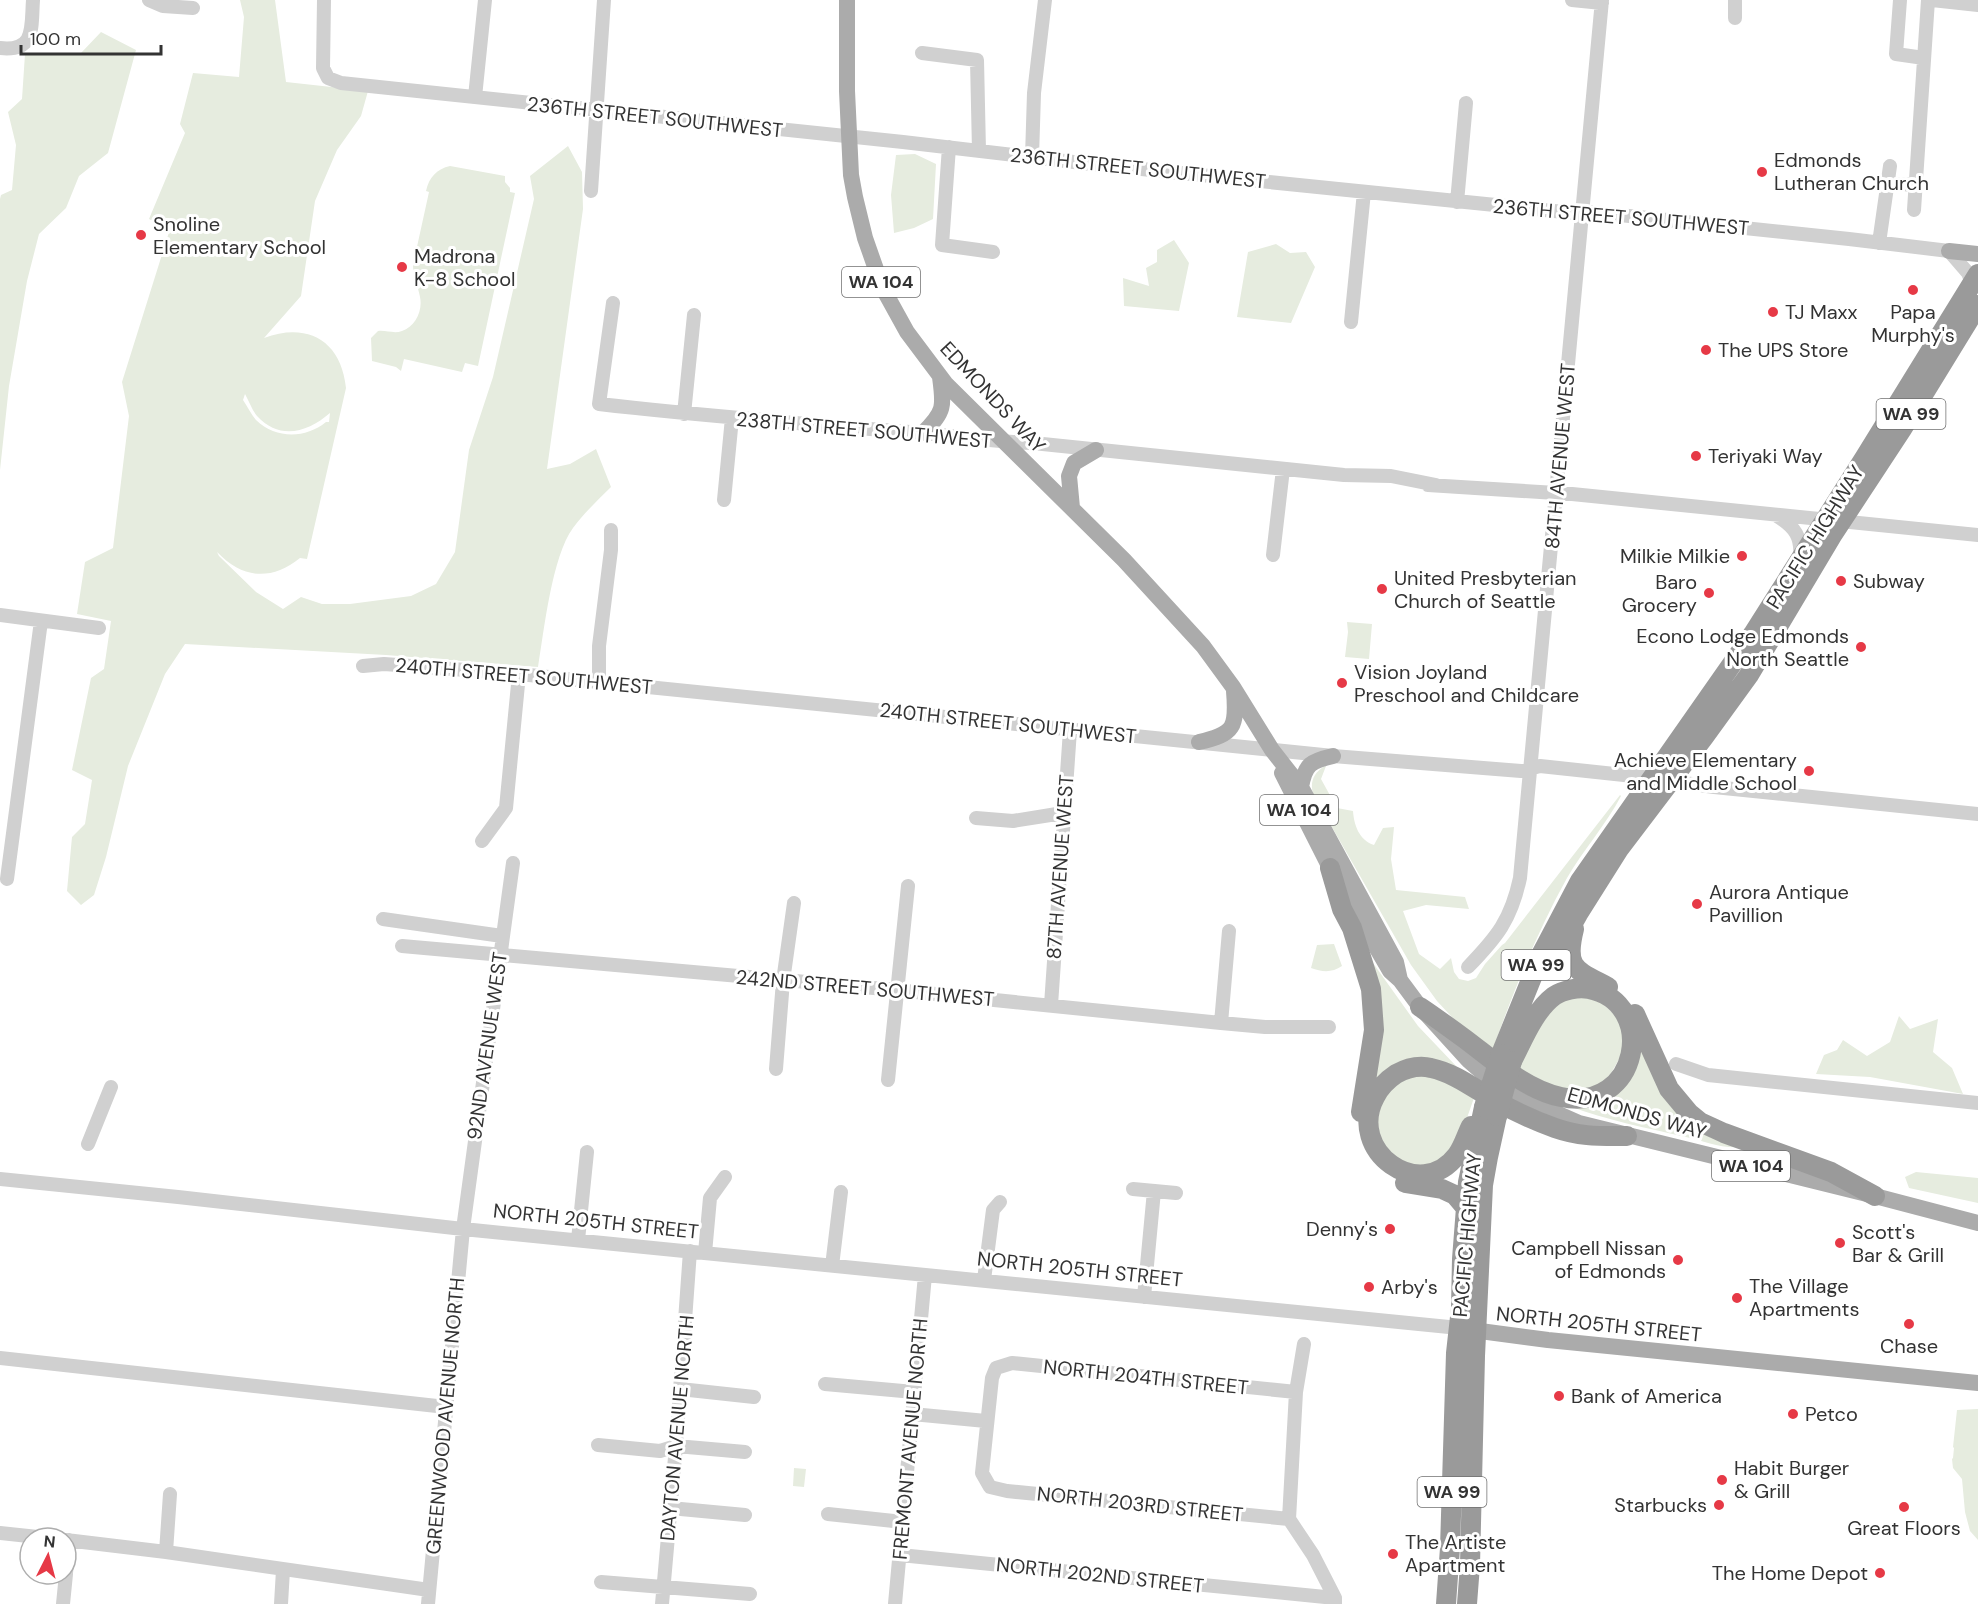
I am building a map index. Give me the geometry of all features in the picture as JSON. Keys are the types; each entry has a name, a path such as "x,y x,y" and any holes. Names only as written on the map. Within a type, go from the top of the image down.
{"highway":[{"name":"PACIFIC HIGHWAY","path":"1468,1330 1466,1208 1473,1152 1490,1111 1541,955 1570,898 1613,832 1660,780 1704,737 1749,675 1834,520 1975,278"},
{"name":"PACIFIC HIGHWAY","path":"1506,1057 1555,955 1700,711 1746,645 1800,560 1888,452 1978,305"},
{"path":"1330,868 1371,989 1374,1030 1360,1118 1360,1133 1365,1148 1380,1171 1393,1179 1448,1192 1455,1195 1466,1208"},
{"path":"1578,914 1570,947 1572,963 1585,975 1609,987 1622,997 1634,1012 1669,1089 1689,1113 1700,1122 1724,1133 1831,1172 1875,1196"},
{"path":"1420,1007 1512,1075 1556,1096 1570,1099 1598,1094 1616,1083 1628,1064 1632,1042 1631,1032 1625,1015 1606,996 1584,988 1564,991 1552,997 1544,1006 1506,1057"},
{"path":"1490,1111 1476,1115 1458,1155 1448,1165 1427,1175 1404,1171 1390,1164 1374,1148 1368,1126 1373,1100 1386,1082 1405,1070 1424,1067 1444,1072 1499,1103 1554,1127 1585,1136 1627,1136"},
{"name":"PACIFIC HIGHWAY","path":"1468,1330 1488,1158 1490,1111"},
{"name":"WA 99","path":"1446,1604 1456,1353 1468,1330"},
{"name":"WA 99","path":"1467,1604 1470,1565 1468,1330"}],"main road":[{"name":"EDMONDS WAY","path":"847,0 847,91 851,175 865,238 878,275 907,332 940,377 1124,560 1188,628 1233,687 1272,750 1301,787 1396,962 1400,980"},
{"path":"1949,251 1978,254"},
{"path":"923,433 935,421 944,404 940,377"},
{"path":"1072,508 1069,476 1074,463 1096,450"},
{"path":"1199,742 1217,738 1231,728 1236,710 1233,687"},
{"name":"EDMONDS WAY","path":"1272,750 1290,792 1330,868 1390,971 1468,1060 1513,1094 1579,1123 1978,1223"},
{"path":"1301,787 1305,769 1311,763 1333,756"},
{"name":"NORTH 205TH STREET","path":"1468,1330 1978,1383"}],"street":[{"path":"0,48 17,48 27,41 30,35 33,0"},
{"path":"149,0 163,6 193,8"},
{"name":"236TH STREET SOUTHWEST","path":"324,0 323,68 328,78 341,83 1457,202 1728,226 1949,251"},
{"path":"475,97 484,0"},
{"path":"591,191 604,0"},
{"path":"1032,157 1034,93 1045,0"},
{"path":"1572,0 1602,2"},
{"path":"1735,0 1735,18"},
{"path":"1900,0 1896,54 1924,57"},
{"path":"1914,210 1930,0 1978,5"},
{"name":"84TH AVENUE WEST","path":"1468,967 1491,943 1509,917 1520,878 1602,2"},
{"path":"922,53 977,60 979,151"},
{"path":"1457,202 1466,103"},
{"path":"949,147 942,245 993,252"},
{"path":"1879,243 1890,165"},
{"path":"1887,183 1915,185"},
{"path":"1351,322 1364,192"},
{"path":"1949,251 1975,278"},
{"name":"238TH STREET SOUTHWEST","path":"614,303 599,404 684,414 1033,443 1344,476 1391,476 1436,485 1556,493 1978,535"},
{"path":"684,414 694,315"},
{"path":"724,500 732,418"},
{"path":"1273,555 1283,469"},
{"path":"1775,515 1789,523 1798,534 1801,546 1800,560"},
{"path":"599,681 599,646 611,550 611,530"},
{"path":"0,615 99,628"},
{"path":"7,879 41,621"},
{"name":"240TH STREET SOUTHWEST","path":"363,666 384,664 599,681 1333,756 1521,771 1540,766 1713,788 1978,814"},
{"path":"482,841 506,808 519,674"},
{"name":"87TH AVENUE WEST","path":"1051,1005 1070,730"},
{"path":"976,818 1013,821 1064,813"},
{"name":"92ND AVENUE WEST","path":"463,1229 513,863"},
{"path":"888,1080 908,886"},
{"path":"776,1069 783,981 794,903"},
{"path":"383,919 502,936"},
{"path":"1221,1023 1229,931"},
{"name":"242ND STREET SOUTHWEST","path":"402,946 896,990 1265,1027 1329,1027"},
{"path":"1676,1064 1708,1075 1978,1103"},
{"path":"88,1144 111,1088"},
{"path":"578,1240 587,1152"},
{"path":"705,1252 710,1198 725,1177"},
{"name":"NORTH 205TH STREET","path":"0,1179 463,1229 1468,1330"},
{"path":"1133,1189 1176,1193"},
{"path":"1144,1297 1154,1191"},
{"path":"832,1266 841,1192"},
{"path":"984,1280 993,1210 1000,1202"},
{"name":"GREENWOOD AVENUE NORTH","path":"428,1604 463,1229"},
{"name":"DAYTON AVENUE NORTH","path":"662,1604 690,1251"},
{"name":"FREMONT AVENUE NORTH","path":"895,1604 925,1275"},
{"path":"1304,1344 1296,1392 1289,1520 1313,1555 1335,1601"},
{"path":"0,1358 446,1407"},
{"name":"NORTH 204TH STREET","path":"986,1421 992,1378 996,1368 1012,1363 1296,1392"},
{"path":"825,1384 914,1392"},
{"path":"680,1389 754,1397"},
{"path":"912,1414 986,1421"},
{"name":"NORTH 203RD STREET","path":"986,1421 982,1473 990,1487 1007,1491 1289,1520"},
{"path":"598,1445 660,1451 676,1446 745,1452"},
{"path":"166,1552 170,1494"},
{"path":"670,1508 745,1515"},
{"path":"828,1514 903,1522"},
{"path":"0,1533 18,1535"},
{"path":"78,1541 429,1590"},
{"name":"NORTH 202ND STREET","path":"900,1556 1335,1601"},
{"path":"280,1604 283,1570"},
{"path":"601,1582 750,1594"},
{"path":"63,1604 65,1586"}],"shaded area":[{"path":"240,0 275,0 286,82 368,91 361,116 337,150 315,201 301,296 264,338 294,332 308,334 329,347 343,371 346,388 307,559 300,558 278,571 257,574 237,568 217,552 219,556 256,592 283,609 301,597 322,604 350,604 411,596 436,584 455,552 469,450 493,377 534,199 530,176 568,146 582,172 583,209 547,469 570,464 596,449 611,487 582,517 566,541 554,575 538,667 386,655 185,644 165,674 128,766 106,857 94,895 81,905 67,891 72,837 85,824 92,780 72,770 91,678 104,669 111,621 77,614 85,562 113,548 129,416 122,382 170,229 149,219 185,133 180,124 193,73 239,77 244,17","holes":["245,394 257,416 275,429 284,431 303,429 330,413 329,422 300,434 272,431 254,418 243,400"]},
{"path":"101,32 136,50 108,153 79,176 66,208 39,234 27,281 9,386 0,470 0,199 1,195 12,190 16,145 8,112 22,99 25,54 81,53"},
{"path":"915,154 936,164 933,219 914,228 894,233 891,195 896,155"},
{"path":"450,166 505,176 510,192 515,193 478,366 465,363 462,372 404,359 401,371 396,367 372,361 371,338 378,331 396,332 407,329 417,318 421,302 413,265 429,192 426,191 434,174"},
{"path":"1174,240 1189,263 1179,311 1124,306 1123,278 1149,286 1146,268 1157,262 1157,250"},
{"path":"1276,244 1290,253 1306,252 1315,267 1291,323 1237,317 1248,252"},
{"path":"1347,622 1372,624 1369,659 1345,657"},
{"path":"1325,766 1321,779 1337,808 1353,811 1356,827 1365,840 1374,845 1383,828 1394,827 1391,859 1396,890 1465,897 1469,909 1426,905 1403,911 1419,954 1440,969 1451,958 1454,972 1459,979 1468,981 1476,978 1485,964 1505,943 1621,796 1573,868 1545,920 1508,1007 1492,1052 1462,1028 1437,1001 1411,965 1313,794 1313,778"},
{"path":"1334,944 1342,966 1327,971 1311,968 1317,945"},
{"path":"1373,963 1418,1026 1457,1067 1378,1078 1369,1082 1371,964"},
{"path":"1580,995 1602,1003 1615,1015 1622,1029 1622,1054 1607,1080 1595,1088 1560,1091 1517,1070 1537,1031 1556,1004"},
{"path":"1899,1016 1910,1029 1938,1019 1933,1052 1952,1068 1963,1094 1870,1077 1816,1074 1824,1055 1837,1050 1843,1040 1867,1056 1890,1042"},
{"path":"1637,1051 1646,1051 1657,1075 1740,1147 1727,1147 1612,1120 1569,1106 1577,1104"},
{"path":"1421,1072 1475,1095 1461,1135 1443,1159 1426,1165 1412,1165 1396,1158 1379,1138 1376,1111 1391,1084"},
{"path":"1916,1172 1978,1178 1978,1203 1909,1188 1905,1177"},
{"path":"1978,1409 1978,1540 1970,1531 1965,1512 1962,1479 1953,1468 1952,1459 1957,1410"},
{"path":"794,1468 806,1469 804,1487 793,1486"}],"place":[{"name":"Edmonds Lutheran Church","path":"1762,172"},
{"name":"Snoline Elementary School","path":"141,235"},
{"name":"Madrona K-8 School","path":"402,267"},
{"name":"Papa Murphy's","path":"1913,290"},
{"name":"TJ Maxx","path":"1773,312"},
{"name":"The UPS Store","path":"1706,350"},
{"name":"Teriyaki Way","path":"1696,456"},
{"name":"Milkie Milkie","path":"1742,556"},
{"name":"Subway","path":"1841,581"},
{"name":"United Presbyterian Church of Seattle","path":"1382,589"},
{"name":"Baro Grocery","path":"1709,593"},
{"name":"Econo Lodge Edmonds North Seattle","path":"1861,647"},
{"name":"Vision Joyland Preschool and Childcare","path":"1342,683"},
{"name":"Achieve Elementary and Middle School","path":"1809,771"},
{"name":"Aurora Antique Pavillion","path":"1697,904"},
{"name":"Denny's","path":"1390,1229"},
{"name":"Scott's Bar & Grill","path":"1840,1243"},
{"name":"Campbell Nissan of Edmonds","path":"1678,1260"},
{"name":"Arby's","path":"1369,1287"},
{"name":"The Village Apartments","path":"1737,1298"},
{"name":"Chase","path":"1909,1324"},
{"name":"Bank of America","path":"1559,1396"},
{"name":"Petco","path":"1793,1414"},
{"name":"Habit Burger & Grill","path":"1722,1480"},
{"name":"Starbucks","path":"1719,1505"},
{"name":"Great Floors","path":"1904,1507"},
{"name":"The Artiste Apartment","path":"1393,1554"},
{"name":"The Home Depot","path":"1880,1573"}]}
